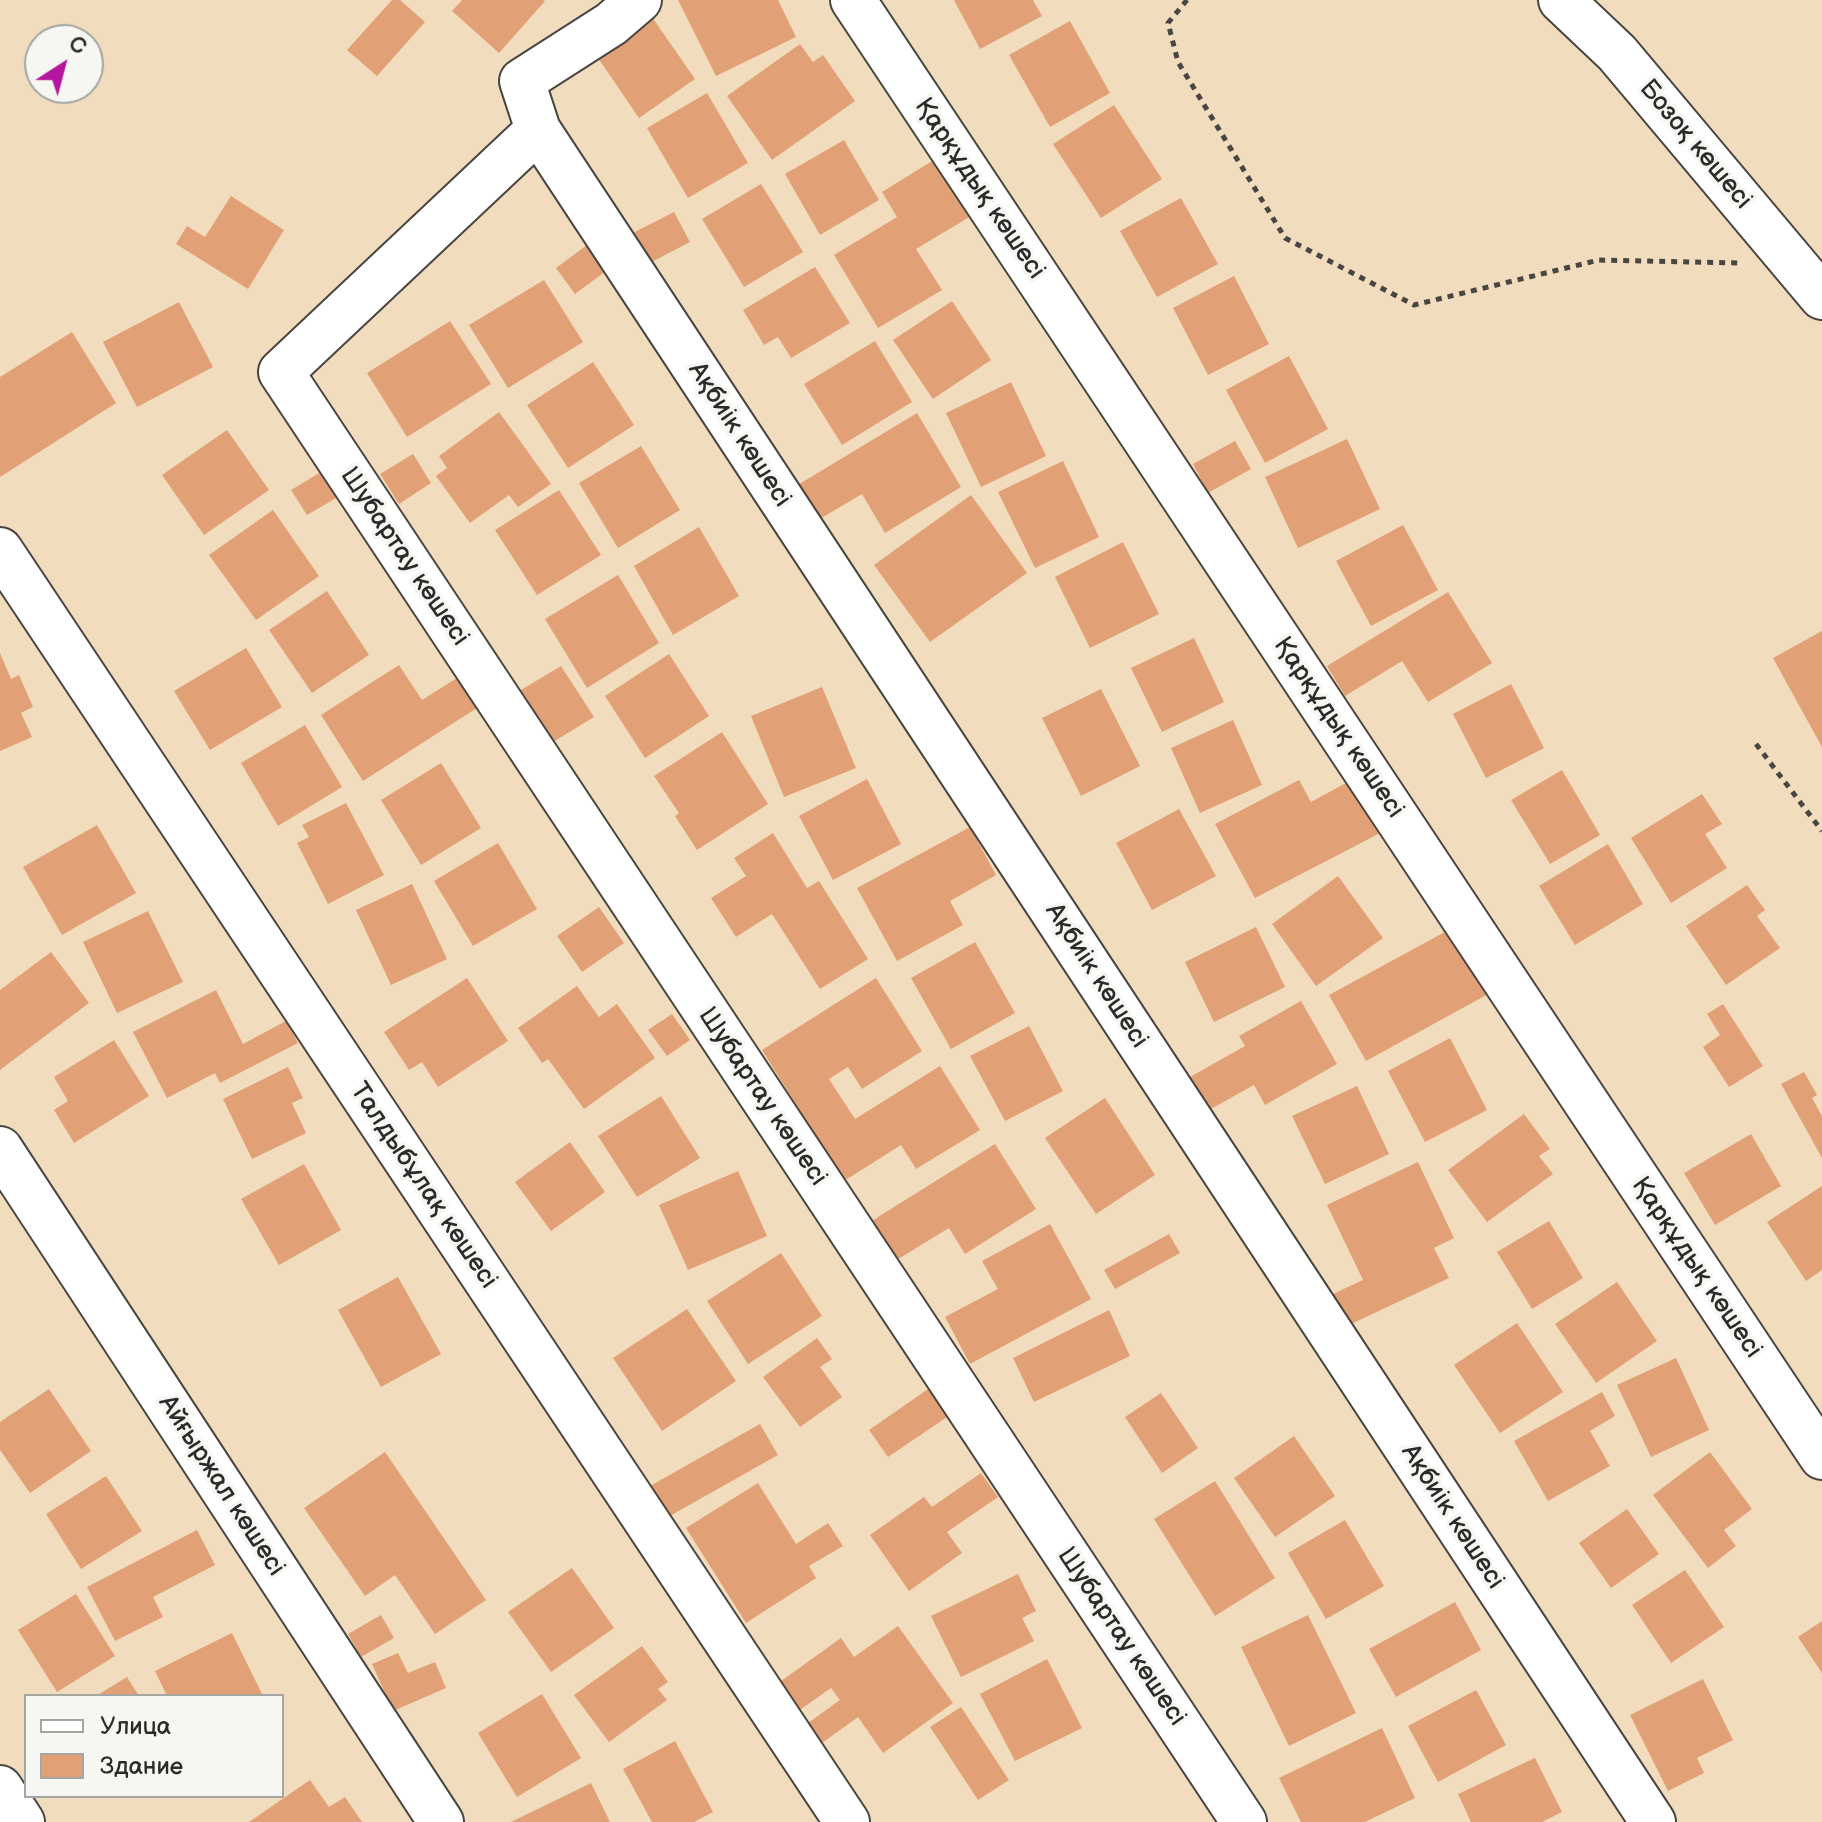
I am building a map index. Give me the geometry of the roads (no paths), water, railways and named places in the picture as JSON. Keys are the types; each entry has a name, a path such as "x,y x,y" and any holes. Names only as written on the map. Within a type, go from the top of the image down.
{"street":[{"name":"Ақбиік көшесі","path":"639,0 611,24 522,81 538,130 1653,1822"},
{"name":"Қарқұдық көшесі","path":"853,0 1822,1457"},
{"name":"Бозоқ көшесі","path":"1561,0 1617,53 1809,281"},
{"name":"Шубартау көшесі","path":"538,130 281,372 1244,1822"},
{"name":"Талдыбұлақ көшесі","path":"0,550 847,1822"},
{"name":"Айғыржал көшесі","path":"0,1149 441,1822"},
{"path":"0,1788 22,1822"}]}
